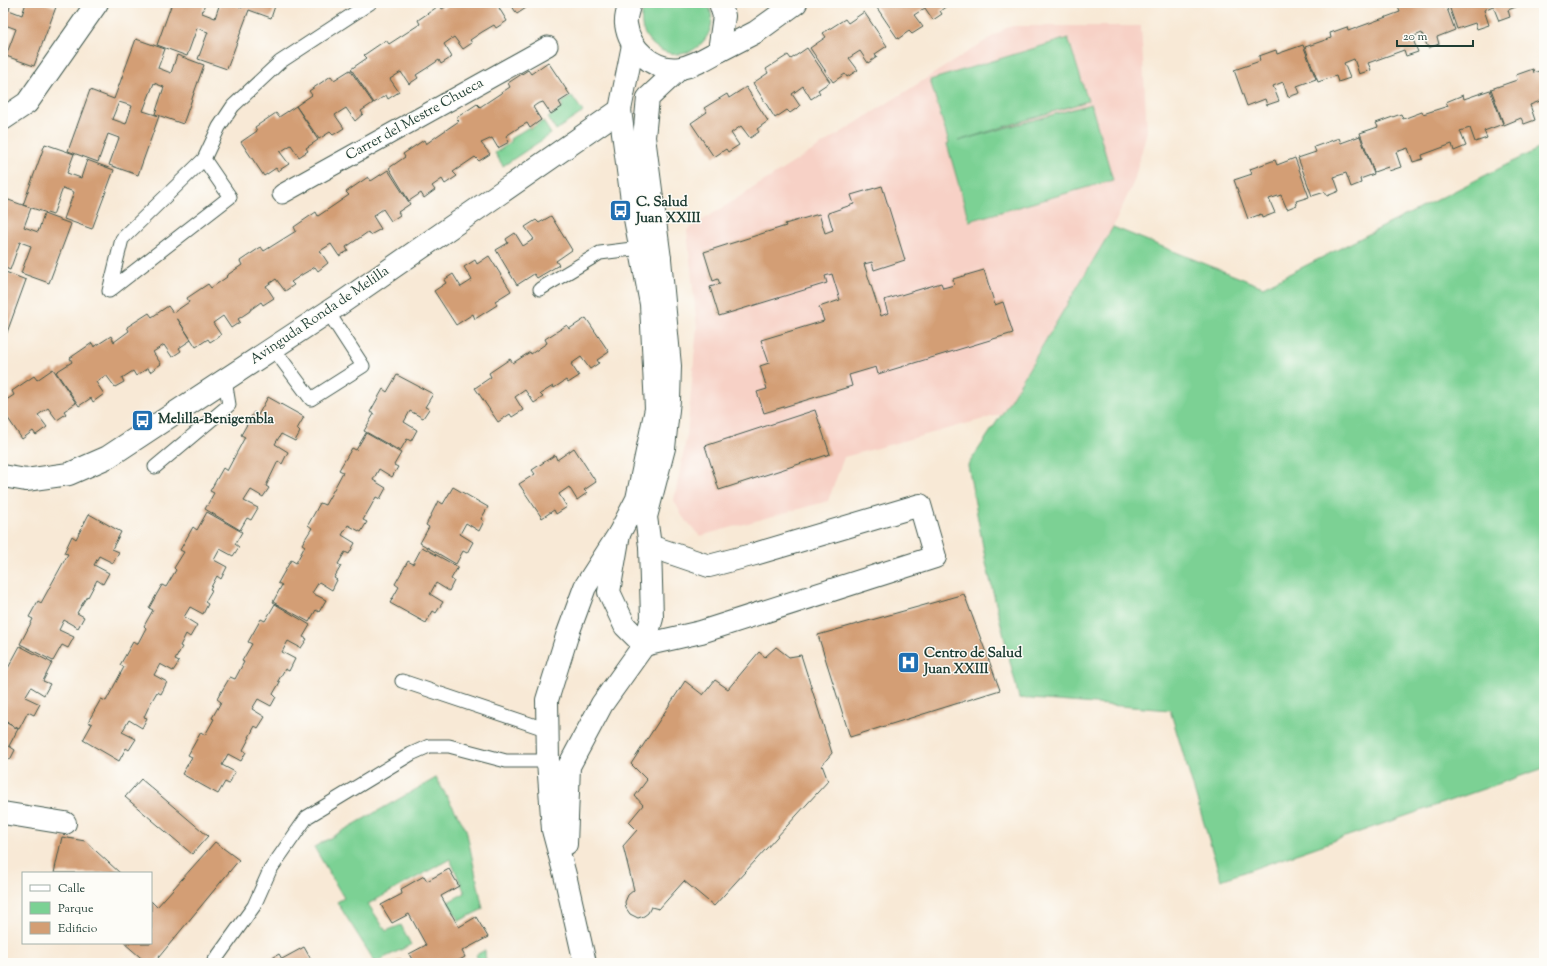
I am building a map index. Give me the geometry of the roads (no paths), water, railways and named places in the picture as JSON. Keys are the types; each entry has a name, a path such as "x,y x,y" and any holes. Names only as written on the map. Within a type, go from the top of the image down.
{"street":[{"path":"3,118 27,103 97,3"},
{"path":"630,3 626,24 633,45 641,55 654,64 679,69 694,65 756,32 796,3"},
{"path":"719,52 724,16 720,3"},
{"path":"585,963 553,830 548,761 547,700 567,636 585,587 618,534 637,499 656,409 651,304 633,208 620,110 633,45"},
{"name":"Carrer del Mestre Chueca","path":"282,194 548,46"},
{"path":"574,963 565,875 569,766 602,704 644,645 652,618 650,546 646,517 664,448 669,400 670,366 660,259 644,137 648,98 679,69"},
{"name":"Avinguda Ronda de Melilla","path":"3,476 26,480 69,474 108,457 328,312 620,110"},
{"path":"644,645 700,632 935,557 920,505 755,554 709,566 650,546"},
{"path":"618,534 609,592 625,626 644,645"},
{"path":"3,813 65,823"}],"lane":[{"path":"204,159 230,197 109,291 122,239 204,159 219,127 233,106 280,62 370,3"},
{"path":"540,289 600,253 640,248"},
{"path":"273,348 311,399 363,366 328,312"},
{"path":"155,467 229,405 225,380"},
{"path":"402,681 548,730"},
{"path":"213,963 254,906 270,870 307,817 404,758 429,746 449,746 506,761 548,761"}],"place":[{"name":"C. Salud Juan XXIII","path":"621,211"},
{"name":"Melilla-Benigembla","path":"142,420"},
{"name":"Centro de Salud Juan XXIII","path":"908,662"}]}
